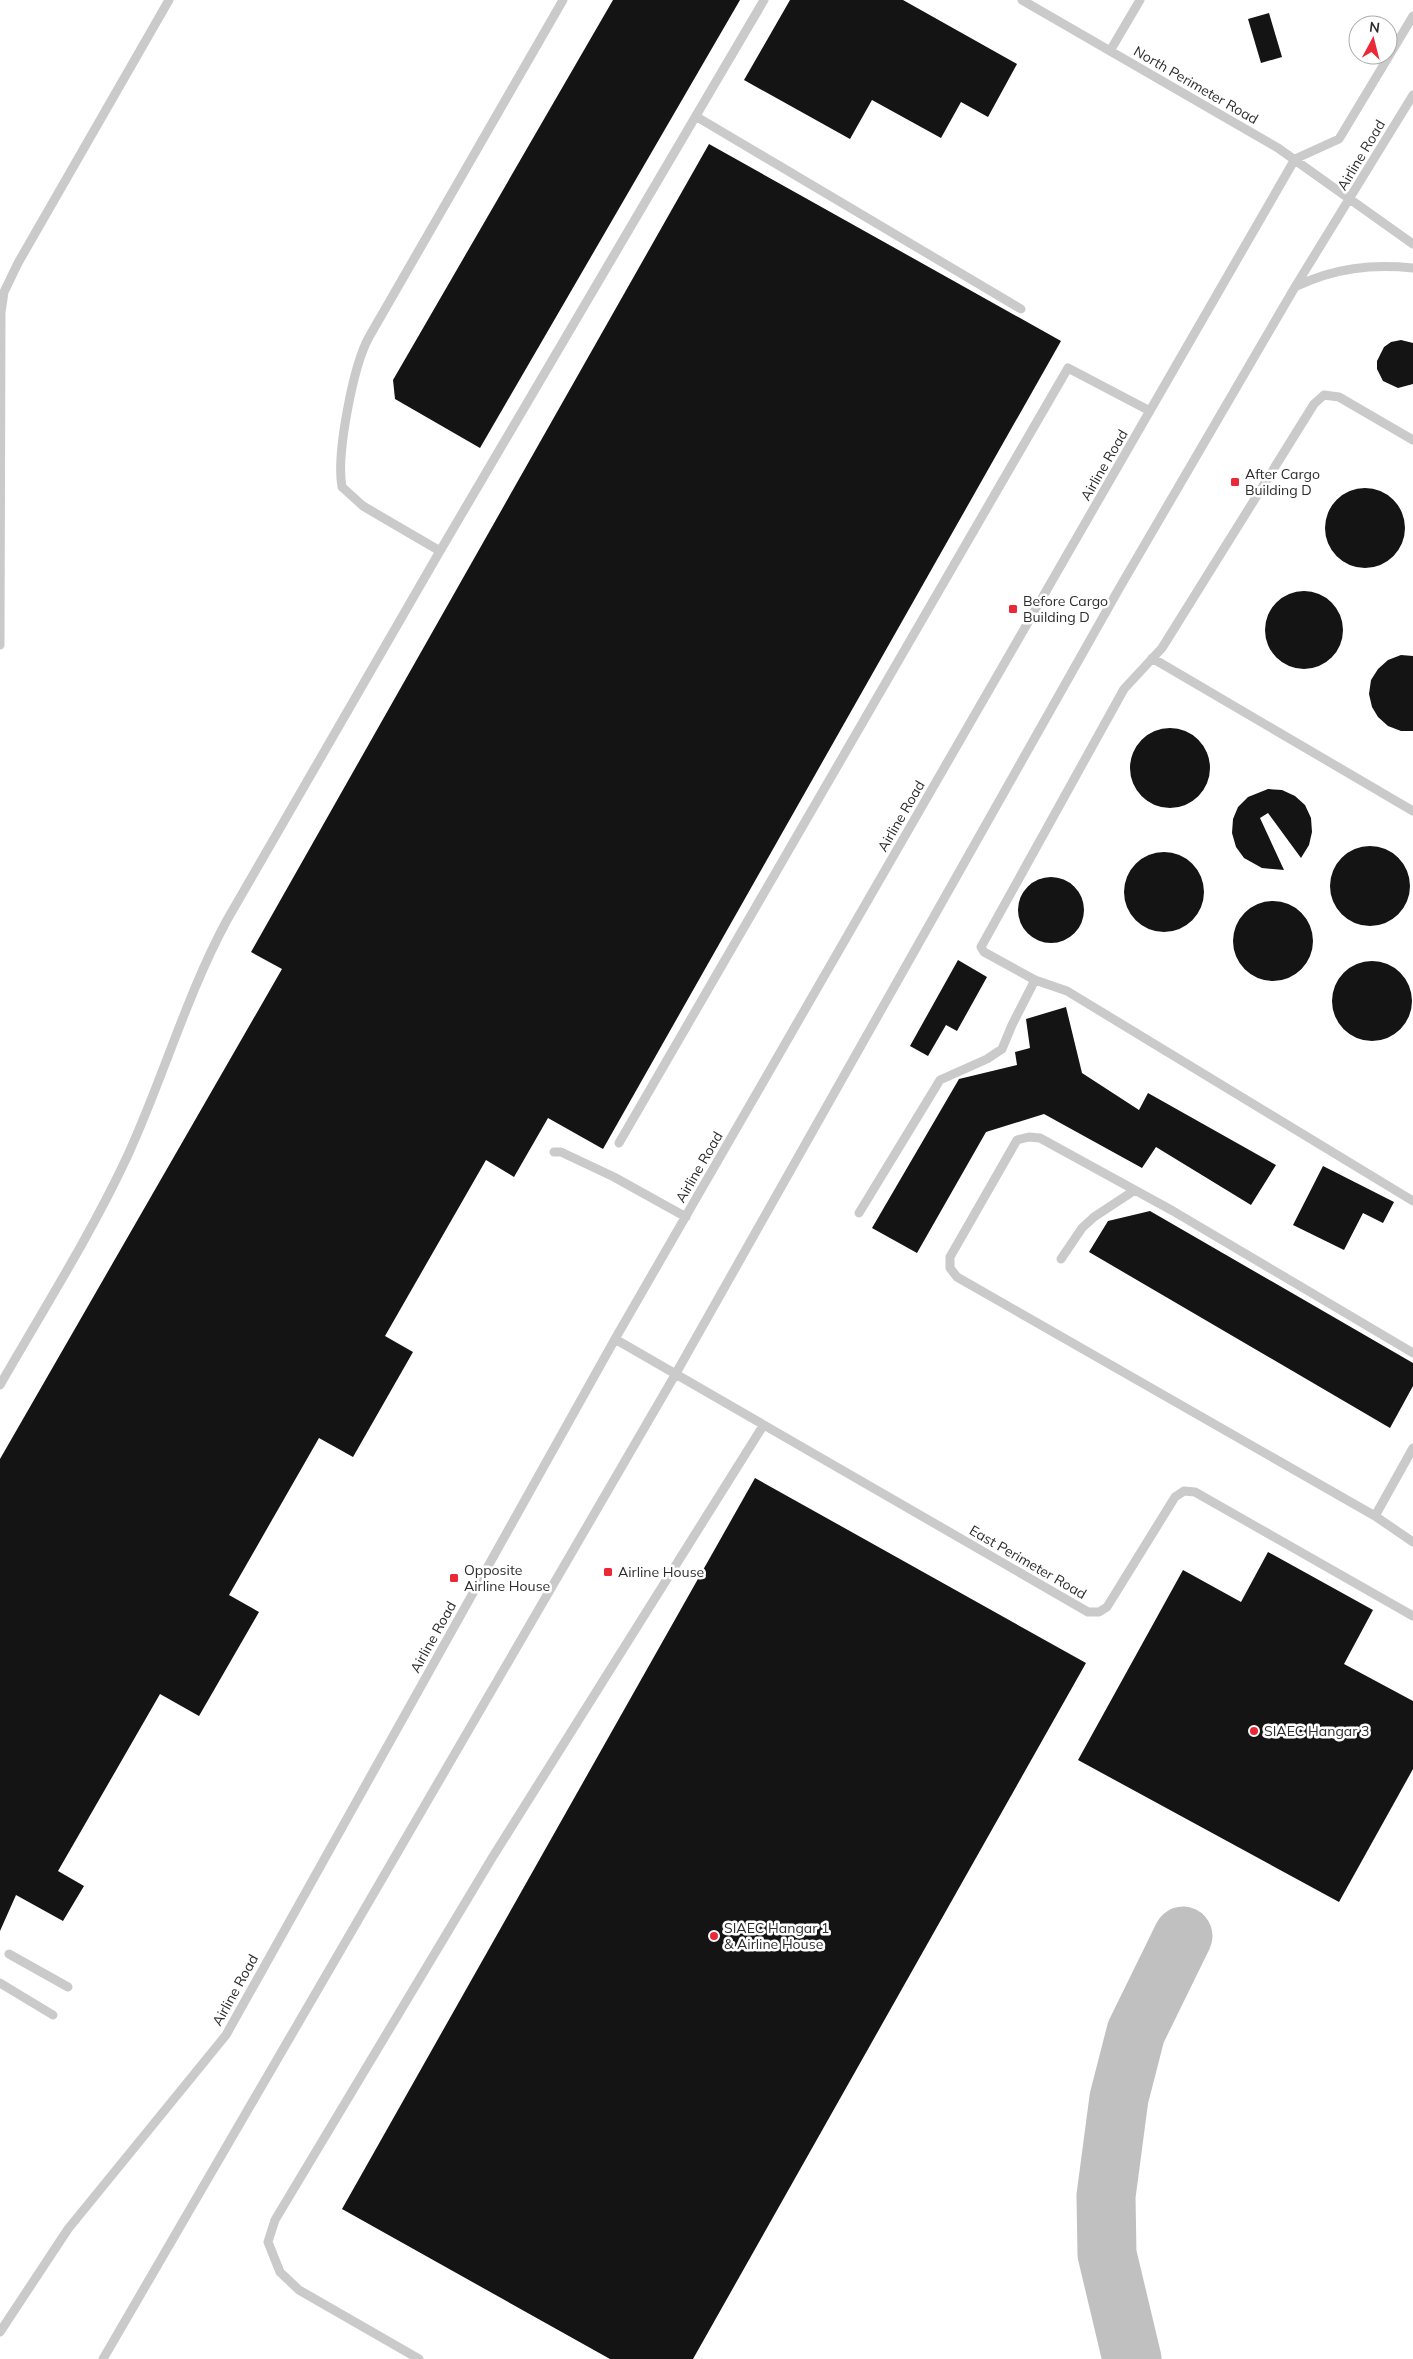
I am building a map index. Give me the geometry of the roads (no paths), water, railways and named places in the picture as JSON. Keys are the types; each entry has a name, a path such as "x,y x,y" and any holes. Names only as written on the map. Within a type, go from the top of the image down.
{"lane":[{"path":"0,645 1,312 4,292 18,263 169,0"},
{"path":"440,550 363,506 342,487 340,458 357,367 369,337 563,0"},
{"path":"0,1386 100,1213 127,1156 207,957 440,550 764,0"},
{"name":"North Perimeter Road","path":"1022,0 1295,159 1350,201 1413,244"},
{"path":"1110,51 1140,0"},
{"name":"Airline Road","path":"0,2332 68,2229 226,2035 615,1339 1295,159 1339,139 1413,16"},
{"name":"Airline Road","path":"103,2359 675,1375 1115,596 1295,287 1350,201 1413,95"},
{"path":"696,117 1022,309"},
{"path":"1295,287 1315,278 1351,268 1390,266 1413,268"},
{"path":"619,1143 1068,368 1150,411"},
{"path":"1413,440 1339,397 1324,395 1314,404 1162,648 1124,689 982,943 984,952 1035,980 1067,991 1413,1202"},
{"path":"1152,658 1413,811"},
{"path":"859,1213 940,1080 987,1059 1002,1049 1035,980"},
{"path":"1413,1353 1135,1190 1040,1138 1029,1137 1017,1140 950,1256 950,1268 957,1277 1375,1516 1413,1542"},
{"path":"554,1152 561,1152 614,1177 686,1217"},
{"path":"1061,1259 1082,1228 1094,1217 1135,1190"},
{"name":"East Perimeter Road","path":"615,1339 1088,1612 1099,1612 1107,1606 1175,1497 1184,1490 1195,1492 1413,1616"},
{"path":"419,2359 299,2290 280,2272 268,2242 275,2220 492,1858 763,1426"},
{"path":"1375,1516 1413,1448"},
{"path":"9,1954 68,1987"},
{"path":"0,1983 53,2015"}],"place":[{"name":"After Cargo Building D","path":"1235,482"},
{"name":"Before Cargo Building D","path":"1013,609"},
{"name":"Airline House","path":"608,1572"},
{"name":"Opposite Airline House","path":"454,1578"},
{"name":"SIAEC Hangar 3","path":"1254,1731"},
{"name":"SIAEC Hangar 1 & Airline House","path":"714,1936"}]}
